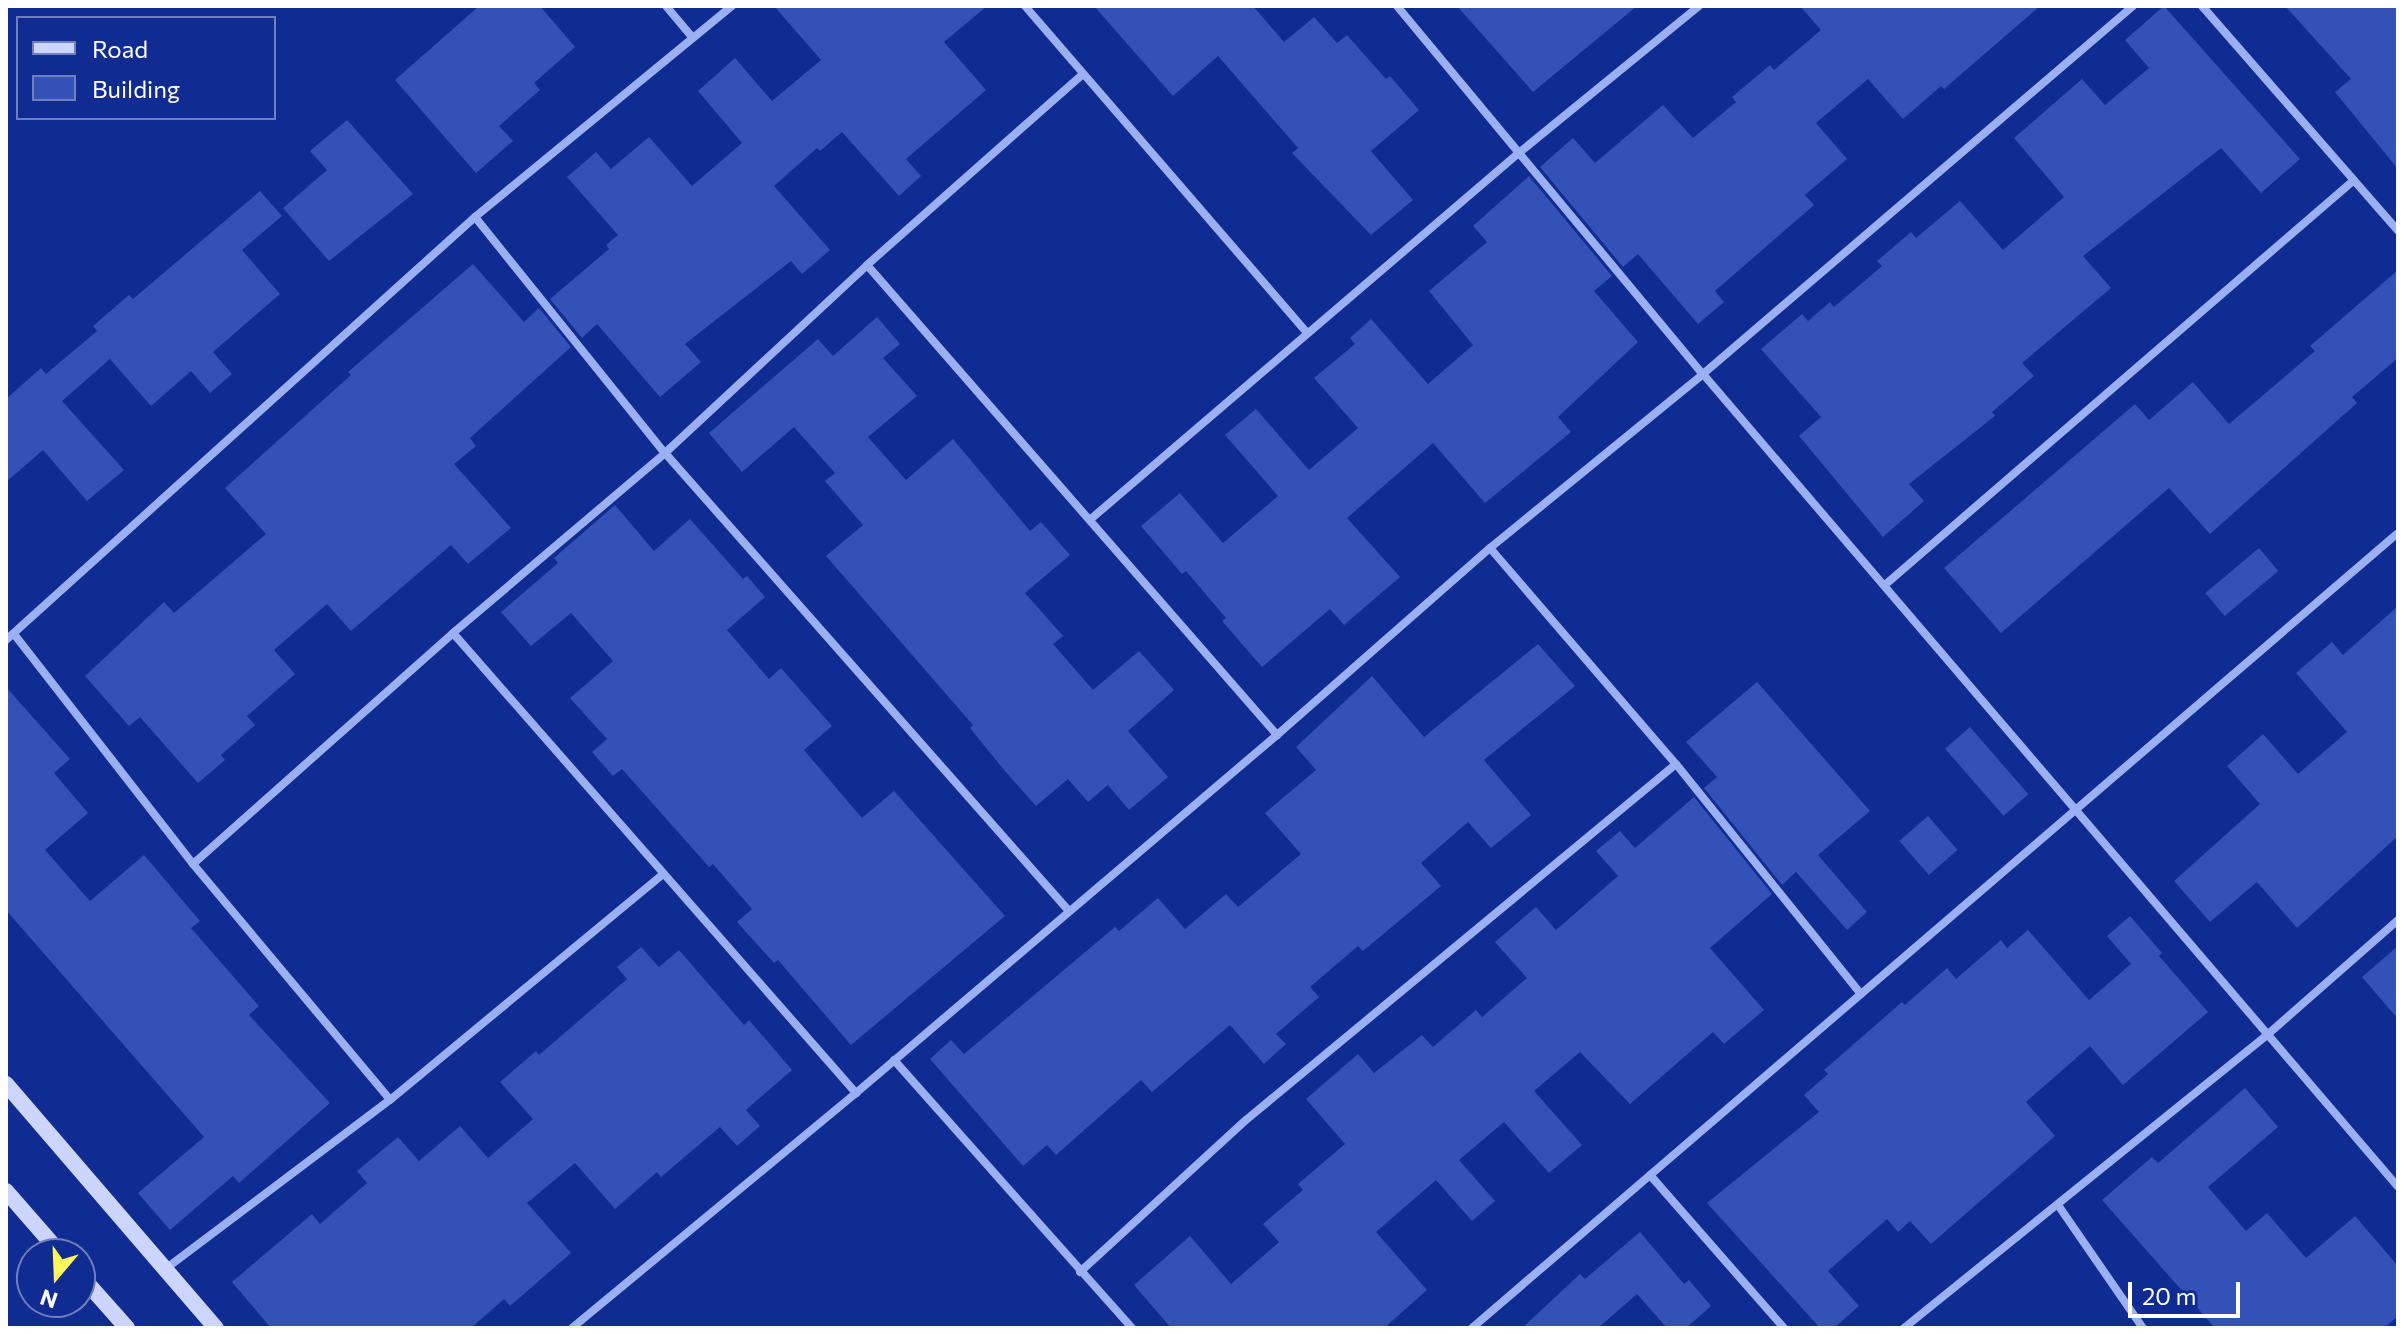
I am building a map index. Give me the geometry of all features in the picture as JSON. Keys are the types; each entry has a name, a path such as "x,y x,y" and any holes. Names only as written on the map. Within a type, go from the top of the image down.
{"main road":[{"path":"6,1084 163,1271 216,1328"},
{"path":"6,1191 47,1238"},
{"path":"96,1293 127,1328"}],"street":[{"path":"666,6 692,37"},
{"path":"390,1100 193,864 10,637 475,217 732,6"},
{"path":"1025,6 1307,333"},
{"path":"1397,6 1703,374 1886,584 2398,1187"},
{"path":"1092,518 1520,152 1699,6"},
{"path":"572,1328 856,1093 1277,735 1490,548 1703,374 2133,6"},
{"path":"2202,6 2398,231"},
{"path":"193,864 453,633 665,453 867,265 1083,74"},
{"path":"1886,584 2354,180"},
{"path":"475,217 665,453 1068,910"},
{"path":"867,265 1092,518 1277,735"},
{"path":"1472,1328 2398,533"},
{"path":"1490,548 1676,764 1861,994"},
{"path":"453,633 856,1093"},
{"path":"1080,1272 1246,1120 1676,764"},
{"path":"163,1271 390,1100 662,875"},
{"path":"1904,1328 2267,1035 2398,920"},
{"path":"894,1060 1132,1328"},
{"path":"1650,1175 1784,1328"},
{"path":"2058,1205 2143,1328"}],"building":[{"path":"479,6 540,6 575,47 534,83 540,90 499,126 513,141 476,173 395,80"},
{"path":"774,6 987,6 944,42 986,90 906,159 921,176 899,196 842,132 820,151 817,148 774,186 830,250 802,274 791,261 685,344 701,362 660,397 597,324 582,338 550,299 609,249 606,245 618,235 567,177 596,152 611,169 649,137 692,186 742,143 698,91 735,58 772,101 821,60"},
{"path":"1094,6 1253,6 1284,42 1314,17 1337,43 1347,35 1386,79 1390,76 1419,110 1371,151 1413,200 1371,235 1292,153 1298,148 1218,56 1173,96"},
{"path":"1457,6 1637,6 1533,92"},
{"path":"1800,6 2040,6 1944,89 1941,86 1903,119 1868,79 1816,123 1847,159 1805,195 1814,205 1715,291 1724,302 1698,324 1638,254 1623,267 1540,167 1573,138 1595,163 1663,105 1693,138 1736,102 1732,97 1770,65 1774,70 1821,30"},
{"path":"2164,6 2300,159 2261,193 2221,148 2083,256 2111,288 2022,363 2034,376 1992,412 1995,416 1909,484 1924,501 1883,537 1799,436 1821,417 1761,349 1802,314 1808,321 1830,302 1834,307 1882,266 1877,261 1911,232 1916,238 1960,201 2003,250 2064,197 2014,138 2082,79 2105,105 2149,68 2125,40"},
{"path":"2285,6 2398,6 2398,169 2335,92 2351,79"},
{"path":"347,120 413,194 329,261 283,208 327,170 310,151"},
{"path":"1529,176 1612,276 1594,291 1638,342 1558,417 1571,432 1485,503 1433,443 1347,518 1400,577 1344,625 1330,609 1262,667 1222,621 1226,618 1186,571 1182,574 1141,526 1180,493 1223,543 1278,496 1225,435 1256,409 1309,470 1358,428 1314,378 1355,344 1350,338 1371,319 1428,384 1473,345 1429,291 1487,242 1473,226"},
{"path":"260,191 282,216 242,250 280,294 213,352 232,374 210,393 191,371 151,406 110,359 62,401 124,470 87,501 43,450 6,482 6,399 41,368 46,374 97,331 93,326 129,295 133,299"},
{"path":"473,264 524,322 539,308 571,347 470,438 476,446 454,464 511,528 468,564 451,545 351,631 327,604 274,650 295,674 247,716 255,725 221,755 225,760 198,783 140,717 129,726 85,676 164,602 174,613 266,534 225,488 351,375 348,372"},
{"path":"2398,270 2398,358 2352,397 2357,403 2210,534 2169,488 2001,633 1944,568 2135,404 2149,420 2193,382 2229,424 2315,351 2310,346"},
{"path":"877,317 900,344 883,358 917,396 868,437 906,480 953,439 1030,531 1041,522 1070,555 1025,593 1063,636 1053,644 1093,690 1139,651 1174,690 1128,731 1168,777 1129,810 1108,785 1088,802 1068,779 1036,806 1004,770 970,728 973,725 826,556 863,525 825,481 835,473 794,427 742,472 709,433 818,339 833,356"},
{"path":"615,505 654,551 690,519 743,579 747,576 765,597 727,630 769,679 781,668 832,726 804,750 862,818 894,791 1005,916 851,1045 778,960 774,963 737,922 752,909 713,864 709,867 622,769 613,776 592,752 607,739 570,698 613,661 571,613 531,646 501,612 558,563 554,558"},
{"path":"2259,548 2278,571 2225,616 2205,593"},
{"path":"2398,606 2398,836 2297,928 2257,882 2210,922 2174,881 2260,804 2227,766 2263,734 2298,774 2347,732 2296,673 2332,642 2343,655"},
{"path":"1538,644 1575,686 1484,760 1531,815 1491,848 1468,822 1421,863 1441,886 1363,951 1358,946 1310,987 1319,997 1276,1034 1286,1044 1264,1064 1230,1025 1152,1092 1141,1080 1056,1155 1047,1145 1023,1166 930,1059 951,1040 964,1054 1115,927 1119,931 1158,898 1185,929 1226,894 1238,907 1301,854 1265,813 1316,770 1296,747 1372,676 1424,737"},
{"path":"1757,682 1870,811 1818,855 1867,912 1847,930 1796,872 1782,885 1704,788 1717,777 1686,742"},
{"path":"6,687 70,759 54,773 88,813 45,850 90,901 144,855 200,921 191,928 259,1006 249,1015 330,1103 239,1183 233,1176 170,1230 138,1193 204,1137 6,910"},
{"path":"1970,727 2028,794 2003,816 1945,749"},
{"path":"1694,797 1772,894 1710,948 1764,1010 1724,1044 1713,1032 1630,1104 1580,1052 1534,1091 1582,1145 1549,1173 1504,1122 1459,1160 1495,1201 1472,1221 1436,1180 1376,1232 1427,1290 1384,1328 1171,1328 1134,1285 1190,1236 1231,1284 1279,1242 1263,1224 1303,1190 1298,1184 1345,1144 1306,1099 1358,1054 1374,1073 1422,1035 1433,1047 1476,1010 1482,1017 1527,978 1495,942 1536,907 1556,930 1618,876 1596,851 1620,831 1635,848"},
{"path":"1928,816 1958,850 1929,875 1899,841"},
{"path":"2130,916 2162,953 2159,956 2208,1012 2123,1085 2090,1046 2026,1102 2055,1136 1931,1244 1910,1221 1898,1232 1887,1219 1828,1271 1859,1306 1834,1328 1820,1328 1707,1203 1819,1112 1804,1095 1828,1074 1824,1070 1902,1002 1905,1005 1947,968 1956,979 2001,940 2007,948 2028,930 2089,1000 2131,964 2107,936"},
{"path":"2398,946 2398,1019 2362,977"},
{"path":"641,947 659,967 679,950 744,1025 749,1020 792,1070 746,1110 760,1126 737,1146 720,1127 661,1177 657,1172 615,1209 575,1163 527,1203 571,1253 510,1306 504,1299 471,1328 271,1328 232,1282 312,1214 320,1224 367,1183 357,1171 398,1137 419,1161 460,1126 488,1158 533,1119 500,1082 536,1051 539,1055 627,979 617,967"},
{"path":"2245,1088 2278,1127 2208,1187 2246,1231 2267,1213 2306,1258 2355,1216 2398,1266 2398,1316 2384,1328 2215,1328 2102,1200 2152,1157 2158,1163"},
{"path":"1640,1232 1684,1284 1689,1280 1711,1306 1686,1328 1667,1328 1637,1294 1598,1328 1522,1328 1580,1274 1585,1279"}]}
